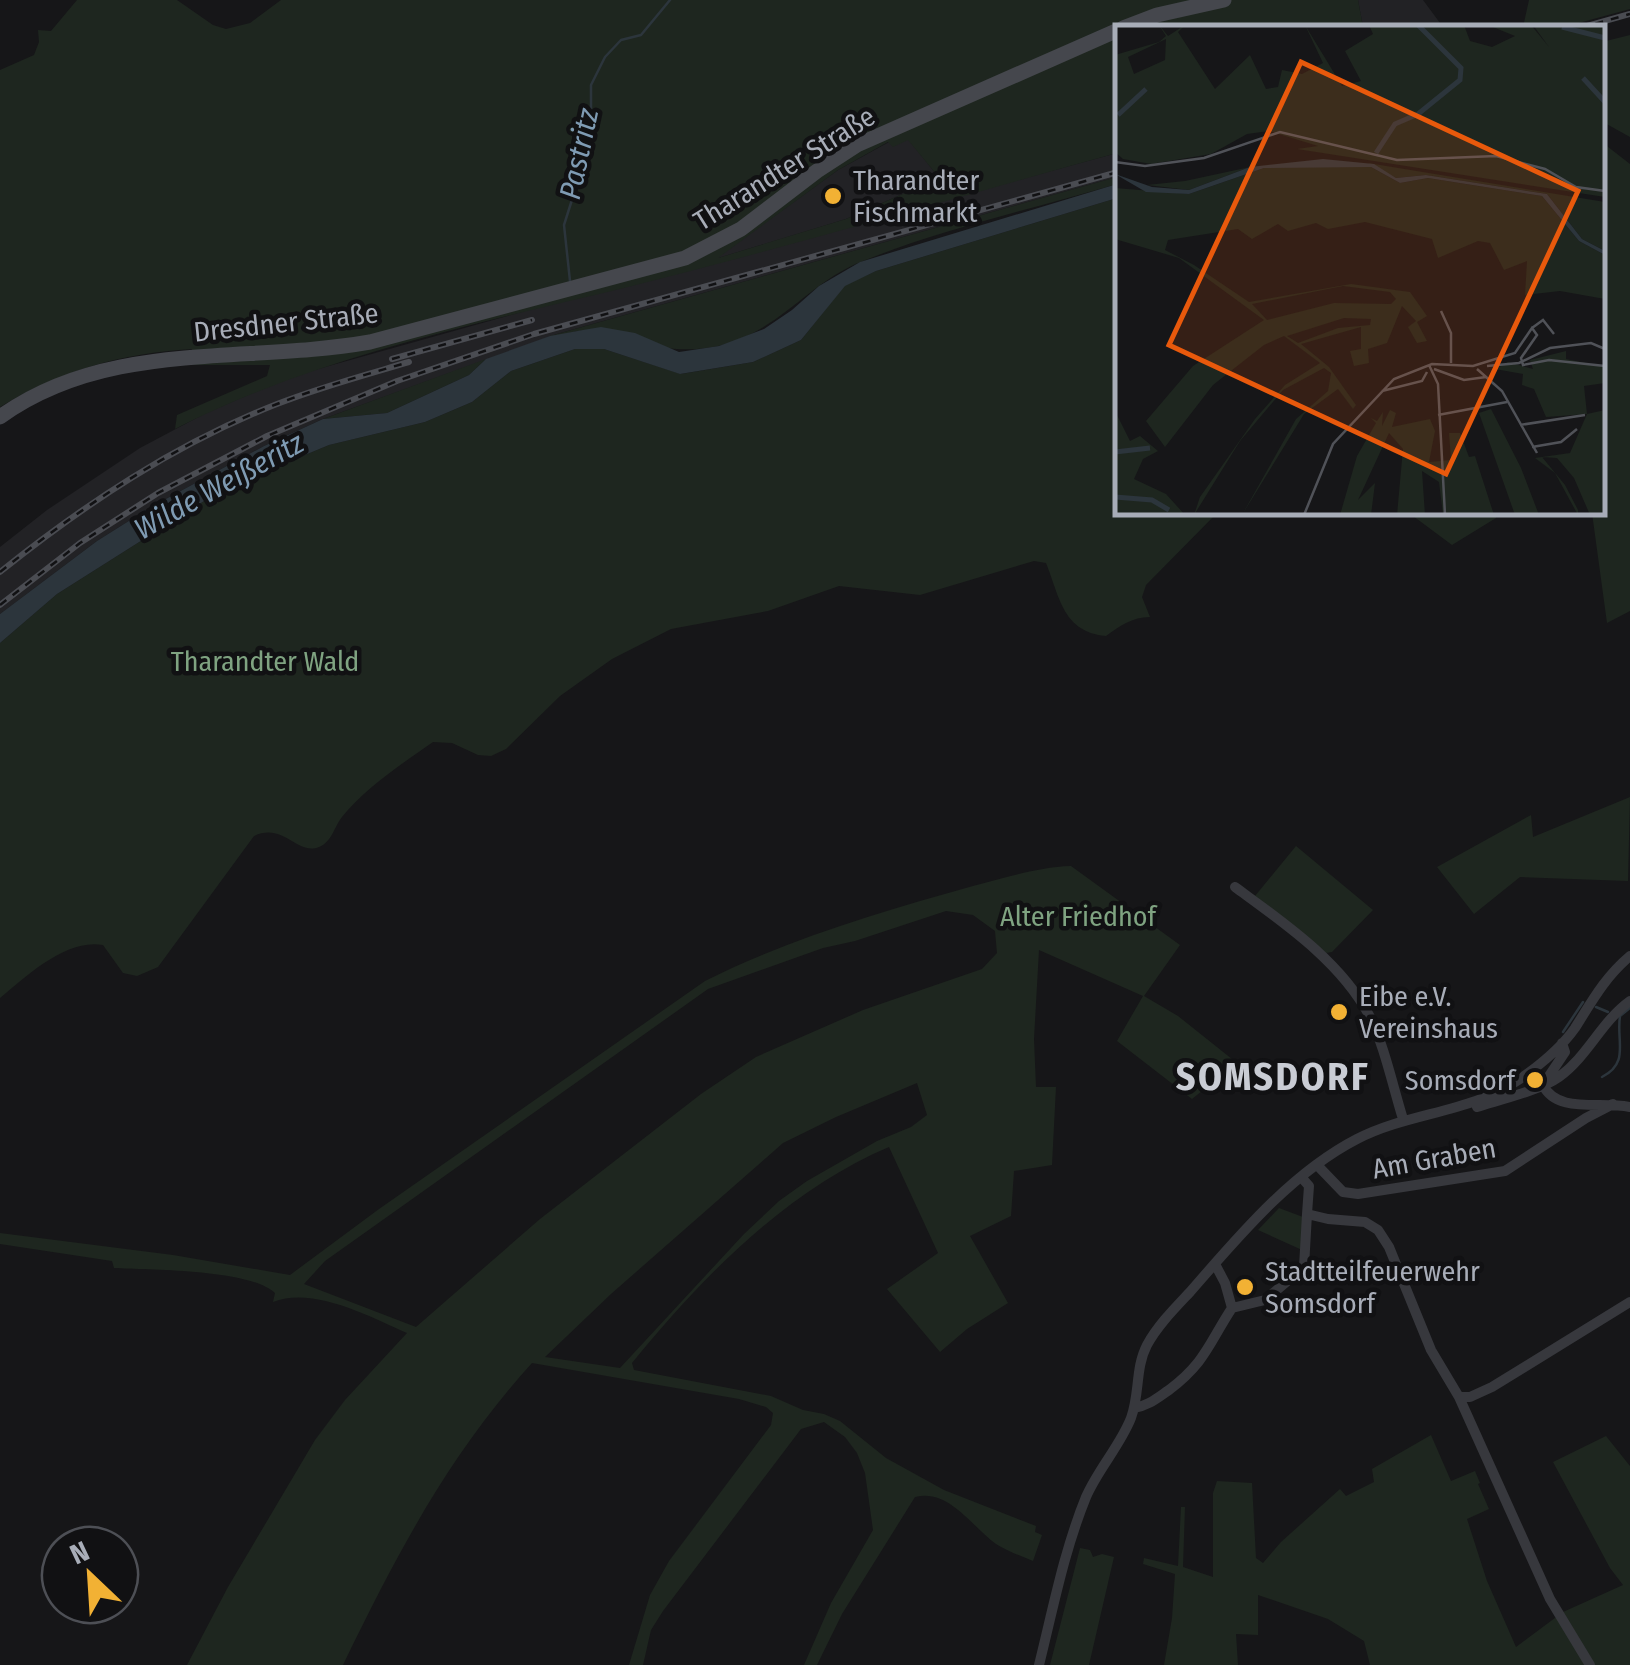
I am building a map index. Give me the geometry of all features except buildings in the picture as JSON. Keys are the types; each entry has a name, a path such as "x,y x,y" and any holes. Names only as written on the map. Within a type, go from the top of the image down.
{"main road":[{"name":"Tharandter Straße","path":"1131,25 1224,0"},
{"name":"Tharandter Straße","path":"583,284 696,253 741,229 818,170 857,146 1115,31"},
{"name":"Dresdner Straße","path":"0,418 57,386 106,369 160,360 346,346 405,334 583,284"}],"street":[{"path":"1235,887 1273,914 1339,973 1370,1016 1403,1119"},
{"path":"1039,1665 1080,1513 1134,1408 1146,1348 1214,1264 1302,1178 1355,1140 1403,1119 1474,1102 1516,1082 1562,1044 1599,987 1630,956"},
{"path":"1477,1108 1556,1080 1613,1013 1630,1001"},
{"path":"1544,1085 1566,1052 1562,1044"},
{"path":"1544,1085 1554,1099 1564,1104 1630,1107"},
{"name":"Am Graben","path":"1317,1165 1343,1192 1358,1194 1496,1173 1542,1150 1613,1104"},
{"path":"1232,1308 1265,1300 1304,1267 1309,1186 1302,1178"},
{"path":"1307,1214 1365,1222 1378,1230 1389,1247 1431,1350 1458,1396 1550,1599 1590,1665"},
{"path":"1134,1408 1152,1403 1193,1371 1208,1353 1232,1308 1214,1264"},
{"path":"1458,1396 1470,1397 1492,1388 1630,1302"}],"shaded area":[{"path":"1358,0 1423,0 1440,23 1433,25 1363,25"},
{"path":"908,139 937,175 932,181 846,219 715,259 838,170 889,142"},
{"path":"1115,154 1115,178 557,334 323,419 151,507 97,541 0,614 0,547 47,510 140,448 204,414 286,378"}],"green space":[{"path":"77,0 177,0 213,25 226,29 250,23 281,0 1358,0 1363,25 1115,25 1115,154 751,255 397,345 284,382 175,429 177,415 267,376 270,365 192,365 192,349 141,355 69,374 0,407 0,70 34,55 38,30 51,31","holes":["908,140 937,175 932,181 846,219 718,258 838,170 888,142 893,147"]},
{"path":"1529,0 1630,0 1630,9 1571,25 1523,25"},
{"path":"1630,35 1630,137 1605,123 1605,41"},
{"path":"1605,145 1630,164 1630,611 1607,623 1592,515 1605,515"},
{"path":"1115,178 1115,185 957,229 863,261 843,270 756,331 713,347 678,349 582,331 550,336"},
{"name":"Tharandter Wald","path":"1115,199 1115,515 1215,515 1146,585 1142,597 1150,617 1132,620 1106,636 1080,628 1065,611 1046,563 1034,561 920,595 839,586 768,611 671,629 612,659 560,696 506,749 491,756 478,755 452,743 433,742 362,796 319,847 304,847 274,833 254,836 158,967 137,976 123,973 103,945 89,944 61,953 0,998 0,643 57,594 223,489 329,445 425,422 472,402 511,371 575,349 604,349 681,374 753,362 801,340 845,285 876,271"},
{"path":"486,359 469,375 387,413 323,419"},
{"path":"1412,515 1497,515 1496,518 1452,545"},
{"path":"1630,797 1628,881 1520,877 1474,914 1437,867 1531,815 1533,837"},
{"path":"1296,846 1373,910 1332,952 1326,953 1255,896"},
{"name":"Alter Friedhof","path":"1071,866 1180,945 1144,996 1178,1016 1237,1063 1192,1099 1117,1041 1143,996 1039,950 1034,1039 1036,1087 1056,1087 1052,1165 1014,1171 1011,1216 970,1236 1008,1303 940,1352 887,1289 938,1253 889,1147 816,1187 748,1239 687,1299 632,1363 634,1370 771,1396 840,1421 886,1458 944,1490 1036,1526 1035,1532 1042,1535 1033,1561 996,1544 949,1503 939,1498 915,1497 842,1614 817,1665 804,1665 831,1603 873,1530 865,1473 857,1453 845,1437 824,1422 801,1429 663,1611 651,1630 643,1665 629,1665 650,1595 669,1561 771,1425 773,1413 739,1399 532,1363 475,1434 426,1507 343,1665 187,1665 315,1440 345,1400 407,1333 324,1301 289,1298 273,1302 275,1293 244,1279 198,1272 114,1268 112,1261 0,1244 0,1233 173,1255 290,1275 705,981 803,939 871,916 1010,876","holes":["946,911 973,915 995,931 997,953 982,969 863,1010 756,1057 701,1094 540,1219 416,1327 304,1284 325,1261 708,989 823,948","917,1083 927,1115 807,1181 779,1201 620,1368 545,1357 783,1143"]},
{"path":"1279,1208 1303,1217 1302,1250 1258,1230"},
{"path":"1431,1435 1451,1481 1475,1471 1480,1483 1489,1509 1467,1519 1487,1581 1516,1647 1563,1612 1623,1585 1553,1462 1606,1436 1630,1466 1630,1665 1370,1665 1364,1641 1328,1619 1258,1595 1258,1635 1236,1634 1238,1665 1164,1665 1175,1574 1143,1564 1144,1558 1178,1566 1181,1507 1185,1507 1183,1567 1213,1577 1213,1493 1217,1481 1252,1483 1256,1558 1263,1563 1340,1489 1346,1496 1374,1482 1372,1469"},
{"path":"1080,1548 1090,1550 1093,1557 1114,1557 1089,1665 1050,1665"}],"water":[{"name":"Wilde Weißeritz","path":"1115,185 1115,199 876,271 845,286 801,340 753,362 680,374 604,349 575,349 511,371 472,402 425,422 329,445 223,489 57,594 0,643 0,614 97,541 264,446 323,419 387,413 469,375 486,359 550,336 601,327 635,333 679,352 719,346 764,329 819,286 860,262"}],"waterway":[{"name":"Pastritz","path":"570,281 564,225 577,184 582,133 591,114 591,85 605,57 621,40 641,35 670,0"},
{"path":"1563,1032 1583,1002"},
{"path":"1596,1007 1608,1012"},
{"path":"1602,1077 1619,1058 1620,1016 1630,1008"}],"railway":[{"path":"1591,25 1630,14"},
{"path":"0,605 80,543 158,493 267,436 397,381 534,334 1115,173"},
{"path":"392,359 532,320"},
{"path":"0,572 132,477 203,438 293,398 409,362"}],"place":[{"name":"Tharandter Fischmarkt","path":"833,196"},
{"name":"Eibe e.V. Vereinshaus","path":"1339,1012"},
{"name":"Somsdorf","path":"1535,1080"},
{"name":"Stadtteilfeuerwehr Somsdorf","path":"1245,1287"}],"district":[{"name":"SOMSDORF","path":"1273,1077"}]}
